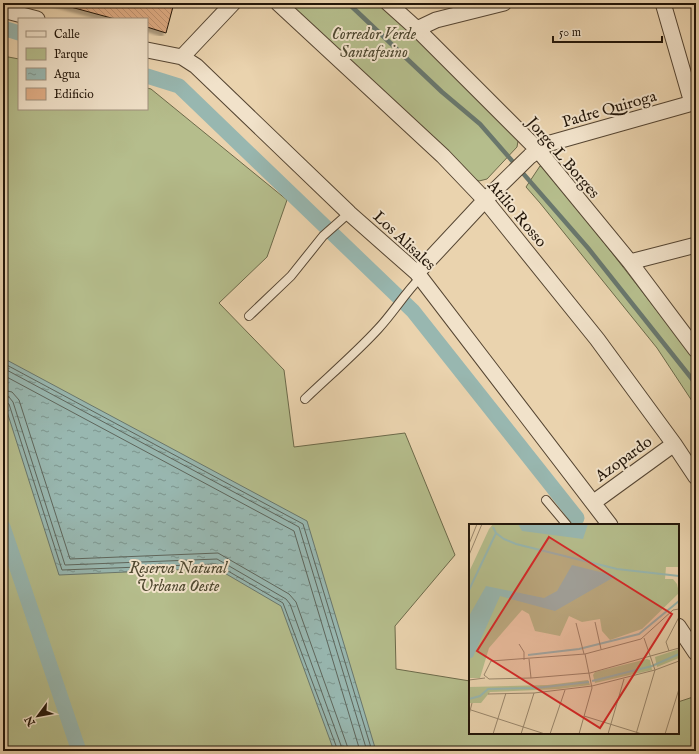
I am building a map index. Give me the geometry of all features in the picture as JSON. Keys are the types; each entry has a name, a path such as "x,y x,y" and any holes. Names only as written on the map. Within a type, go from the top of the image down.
{"street":[{"path":"182,57 233,3"},
{"name":"Atilio Rosso","path":"278,3 442,156 485,200 597,339 674,444 696,477"},
{"name":"Jorge L Borges","path":"388,3 417,29 538,150 630,262 696,350"},
{"path":"417,29 436,20 504,3"},
{"path":"663,3 694,102"},
{"path":"3,10 32,18"},
{"name":"Los Alisales","path":"148,50 182,57 196,66 349,213 419,275 594,502 608,524"},
{"name":"Padre Quiroga","path":"419,275 485,200 518,168 547,144 694,102"},
{"path":"630,262 696,245"},
{"name":"Azopardo","path":"594,502 674,444"},
{"path":"679,628 696,653"}],"lane":[{"path":"249,316 291,276 323,236 349,213"},
{"path":"305,399 378,330 397,307 419,275"},
{"path":"546,500 566,524"}],"green space":[{"name":"Corredor Verde Santafesino","path":"286,3 378,3 518,141 517,147 487,179 479,181 470,177"},
{"name":"Reserva Natural Urbana Oeste","path":"3,56 18,59 18,110 148,110 148,88 151,89 287,200 267,257 219,303 284,370 294,447 405,433 455,555 395,626 396,669 469,681 469,734 679,734 679,702 696,696 696,751 3,751"},
{"path":"540,166 546,168 696,361 696,407 657,348 526,187"}],"water":[{"path":"3,358 307,521 376,751 334,751 281,606 216,568 59,575 3,399"}],"building":[{"path":"56,3 174,3 166,33 148,27 148,18 111,18"}],"waterway":[{"path":"348,3 442,92 480,124 588,248 696,384"},
{"path":"3,28 18,33"},
{"path":"148,76 179,86 413,311 577,518"},
{"path":"3,527 79,751"}]}
